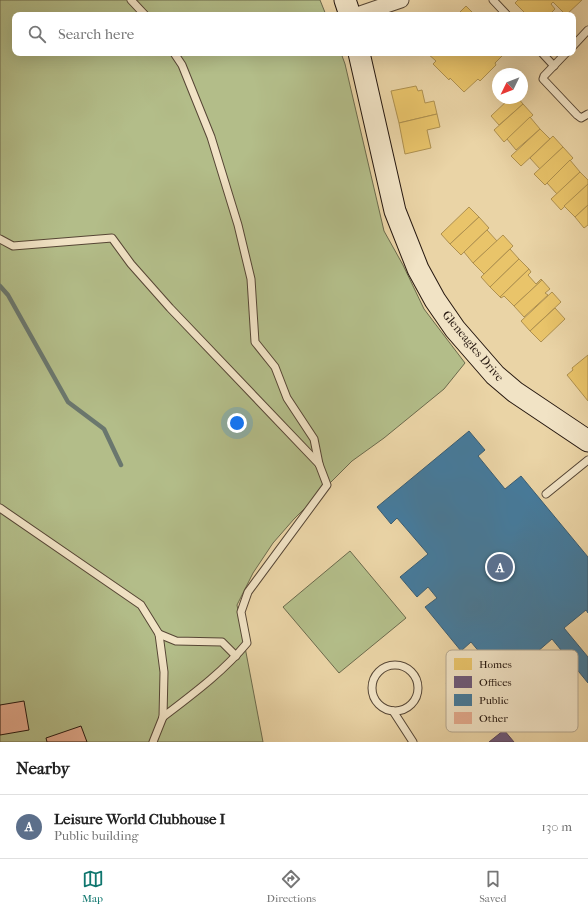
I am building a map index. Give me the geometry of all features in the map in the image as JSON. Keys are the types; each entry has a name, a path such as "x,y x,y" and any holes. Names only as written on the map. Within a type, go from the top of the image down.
{"street":[{"path":"345,0 349,12"},
{"path":"366,12 401,0"},
{"name":"Gleneagles Drive","path":"360,56 395,211 418,269 435,300 455,329 495,375 515,392 588,441"}],"lane":[{"path":"131,0 142,12"},
{"path":"493,0 504,12"},
{"path":"576,43 588,30"},
{"path":"163,717 215,677 236,656 247,642 241,612 248,592 327,485 319,464 314,439 287,398 275,368 255,342 251,280 238,225 211,137 182,65 176,56"},
{"path":"545,56 554,66"},
{"path":"563,56 544,76 543,79 577,115 581,118 588,114"},
{"path":"0,240 13,246 112,238 131,264 170,308 319,464"},
{"path":"546,494 588,460"},
{"path":"0,508 141,605 159,634 164,672 163,717 153,742"},
{"path":"159,634 176,641 222,642 236,656"},
{"path":"393,711 400,711 413,703 418,690 417,682 414,676 410,670 403,666 387,666 380,670 372,683 372,691 374,698 379,705 385,709 393,711 413,742"}],"green space":[{"path":"0,0 320,0 325,12 12,12 12,56 342,56 384,231 403,265 424,309 465,363 444,389 384,438 352,461 294,519 273,543 253,573 237,605 263,742 0,742"},
{"path":"350,551 406,618 339,673 283,607"}],"building: Homes":[{"path":"518,0 582,0 569,12 563,12 553,2 551,4 555,9 552,12 524,12 515,3"},
{"path":"466,6 472,12 460,12"},
{"path":"430,56 502,56 495,63 496,65 480,81 478,79 464,92 433,64 436,61"},
{"path":"416,86 418,91 422,90 425,103 434,101 437,114 399,123 391,91"},
{"path":"504,104 523,104 499,125 491,116"},
{"path":"523,104 533,115 504,142 494,130"},
{"path":"437,114 440,127 427,130 431,148 405,154 399,123"},
{"path":"530,117 540,129 516,150 507,139"},
{"path":"540,129 550,139 521,166 511,156"},
{"path":"553,136 563,147 540,169 530,158"},
{"path":"563,147 573,158 545,185 534,174"},
{"path":"570,160 580,172 557,194 547,183"},
{"path":"580,172 588,180 588,184 561,210 551,199"},
{"path":"588,184 588,205 575,217 564,206"},
{"path":"588,205 588,225 584,228 575,217"},
{"path":"469,207 479,217 450,244 441,234"},
{"path":"479,217 489,228 461,255 450,244"},
{"path":"487,230 497,241 473,263 464,252"},
{"path":"503,235 513,246 484,274 473,263"},
{"path":"510,249 519,259 490,287 481,277"},
{"path":"519,259 529,269 500,297 490,287"},
{"path":"529,269 531,272 528,275 536,284 541,279 542,280 514,306 504,296 501,298 500,297"},
{"path":"542,280 550,289 545,293 548,295 524,317 514,306"},
{"path":"552,292 561,302 530,331 521,321"},
{"path":"555,308 565,319 541,342 530,331"},
{"path":"588,355 588,401 567,375 573,370 572,368"}],"building: Offices":[{"path":"502,732 506,732 514,742 489,742"}],"building: Public":[{"path":"469,431 485,450 478,456 505,489 521,476 588,557 588,613 586,610 564,628 588,657 588,683 578,671 578,650 561,650 552,639 539,650 478,650 471,642 460,650 425,607 437,598 428,587 417,597 400,577 428,554 397,518 391,524 377,507"}],"building: Other":[{"path":"24,701 29,730 0,735 0,705"},
{"path":"81,726 87,742 47,742 46,738"}],"waterway":[{"path":"0,286 8,295 68,402 104,429 121,465"}],"place":[{"name":"Leisure World Clubhouse I","path":"500,567"}]}
